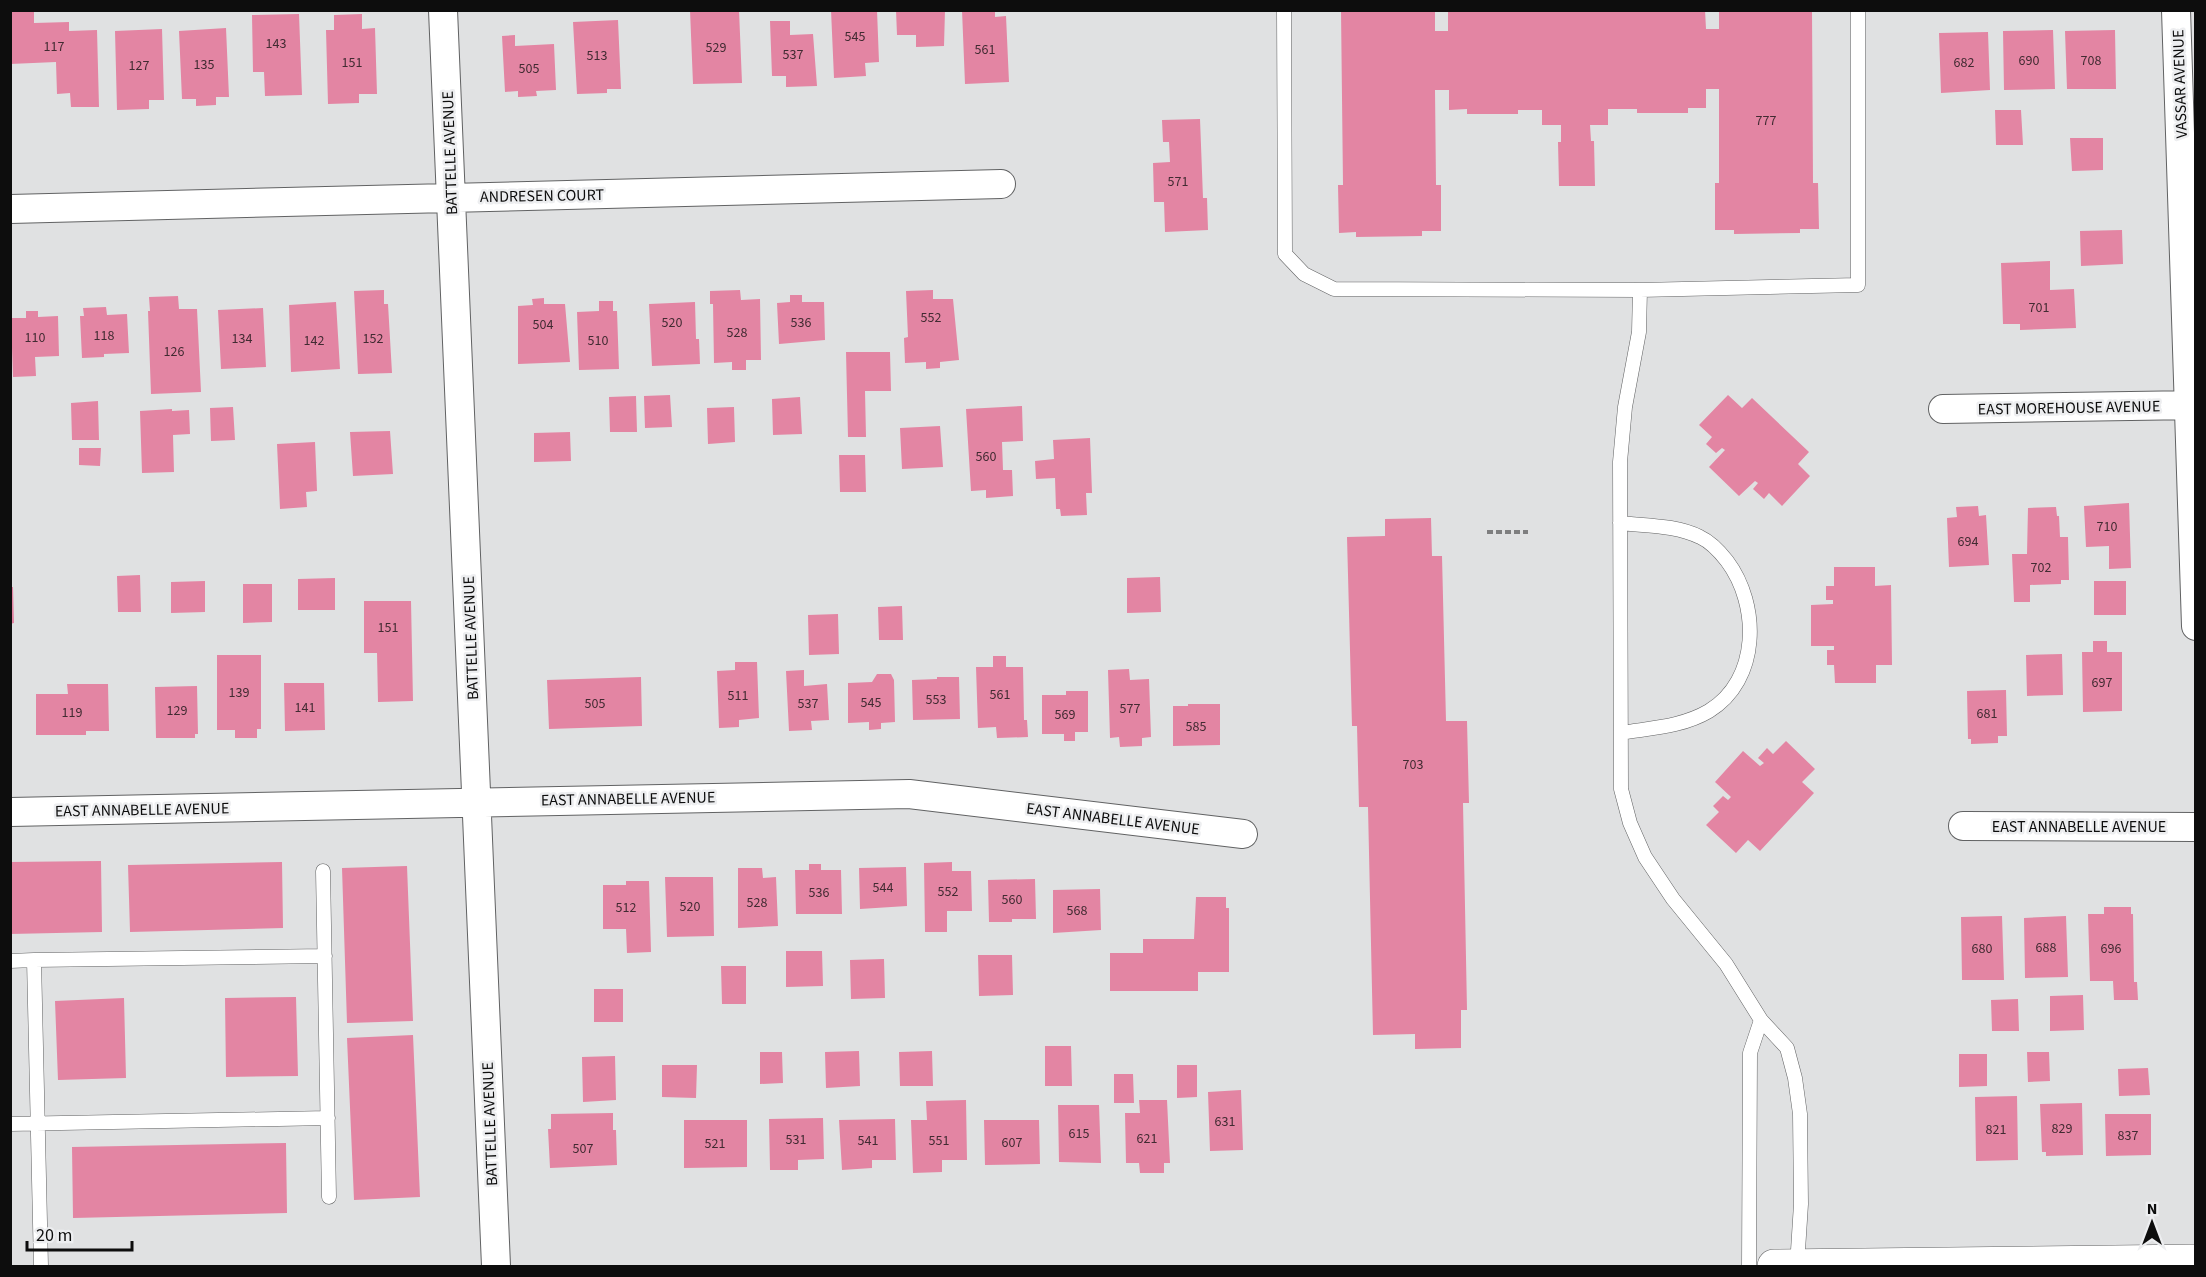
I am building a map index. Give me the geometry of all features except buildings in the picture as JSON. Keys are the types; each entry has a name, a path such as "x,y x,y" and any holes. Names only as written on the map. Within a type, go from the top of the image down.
{"street":[{"name":"BATTELLE AVENUE","path":"443,10 496,1266"},
{"name":"VASSAR AVENUE","path":"2176,10 2192,405 2196,626"},
{"name":"ANDRESEN COURT","path":"10,209 1001,184"},
{"name":"EAST MOREHOUSE AVENUE","path":"1943,409 2192,405"},
{"name":"EAST ANNABELLE AVENUE","path":"10,812 909,794 1243,834"},
{"name":"EAST ANNABELLE AVENUE","path":"1963,826 2196,827"},
{"path":"1774,1266 2196,1261"}],"lane":[{"path":"1284,10 1285,254 1304,274 1334,289 1640,290 1858,285 1858,10"},
{"path":"1640,290 1638,341 1622,433 1620,523 1622,789 1630,823 1645,857 1673,899 1726,964 1761,1020 1787,1048 1795,1078 1800,1114 1801,1204 1797,1266"},
{"path":"1620,523 1681,529 1703,538 1719,551 1737,576 1748,602 1750,621 1747,657 1730,693 1710,710 1687,721 1621,733"},
{"path":"323,871 329,1197"},
{"path":"10,961 324,956"},
{"path":"34,960 41,1266"},
{"path":"1749,1266 1750,1053 1761,1020"},
{"path":"10,1124 328,1118"}],"path":[{"path":"1487,532 1528,532"}]}
